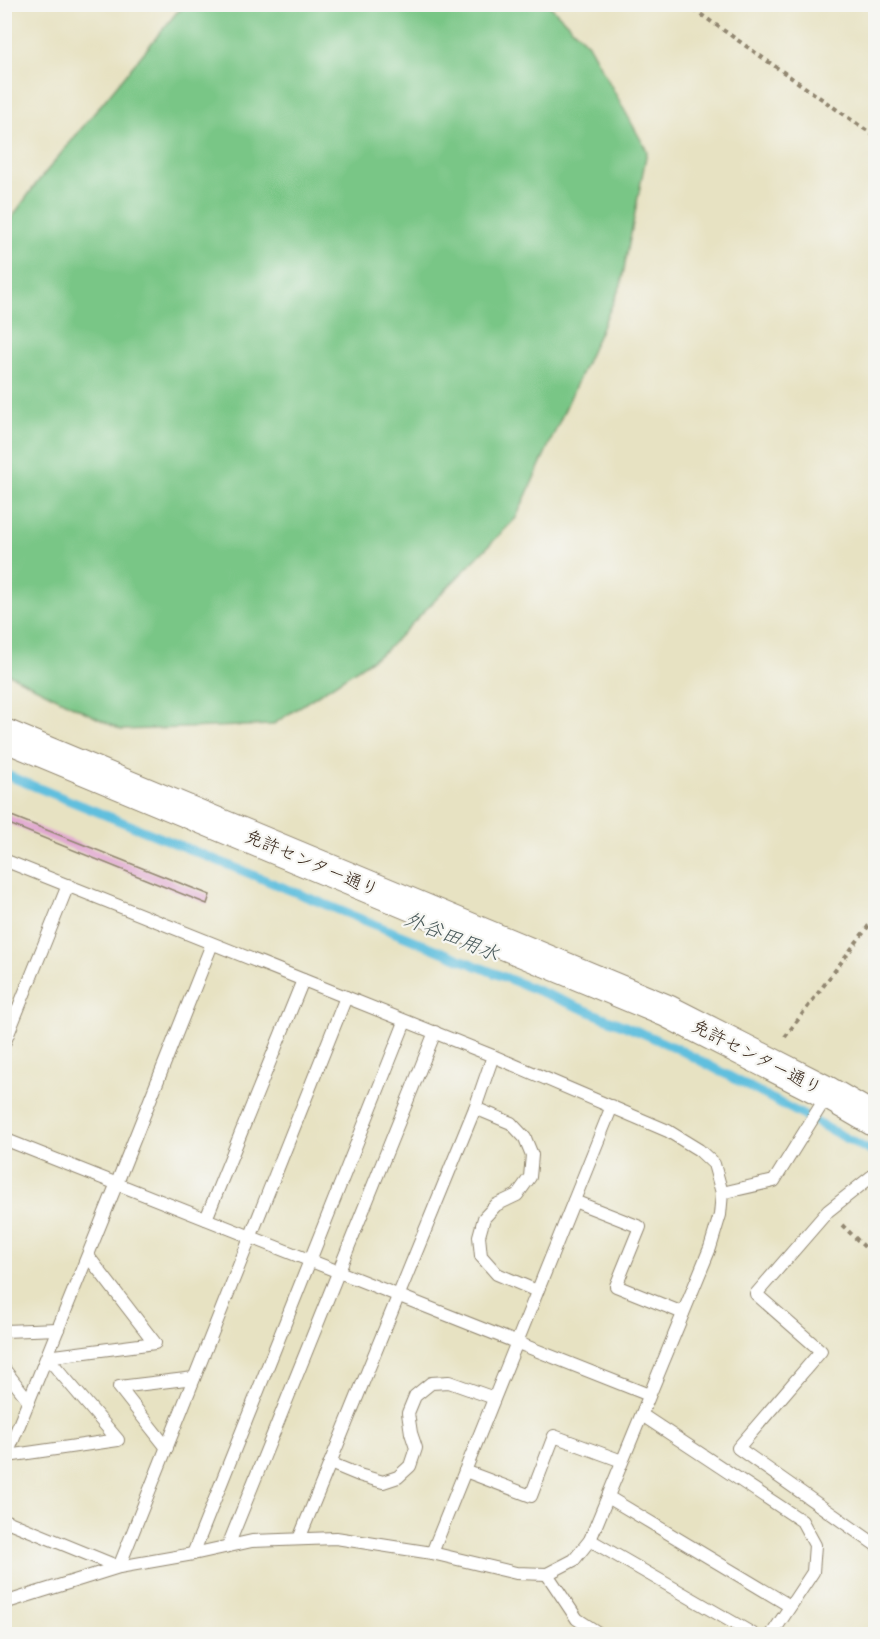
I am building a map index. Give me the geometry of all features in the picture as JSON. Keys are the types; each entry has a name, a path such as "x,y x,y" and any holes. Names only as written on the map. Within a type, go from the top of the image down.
{"street":[{"name":"免許センター通り","path":"4,735 667,1011 876,1120"}],"lane":[{"path":"4,860 405,1022 435,1032 668,1131 699,1150 714,1164 722,1193 720,1215 710,1248 590,1540 574,1560 547,1574 516,1574 432,1553 336,1538 252,1541 119,1567 4,1603"},
{"path":"4,1044 68,885"},
{"path":"47,1357 118,1440 7,1453 212,944"},
{"path":"206,1219 303,980"},
{"path":"119,1567 346,997"},
{"path":"193,1554 405,1022"},
{"path":"228,1546 435,1032"},
{"path":"299,1539 475,1108 493,1056"},
{"path":"722,1193 774,1181 828,1094"},
{"path":"432,1553 612,1106"},
{"path":"475,1108 511,1124 525,1138 532,1155 530,1177 517,1195 496,1205 484,1218 479,1236 481,1256 497,1274 537,1291"},
{"path":"4,1139 649,1395"},
{"path":"876,1173 828,1211 756,1294 821,1351 738,1448 876,1545"},
{"path":"574,1201 640,1227 616,1286 683,1313"},
{"path":"47,1357 155,1342 88,1256"},
{"path":"4,1331 58,1329"},
{"path":"4,1369 29,1401"},
{"path":"167,1448 119,1387 194,1378"},
{"path":"330,1463 383,1482 398,1477 410,1466 416,1448 408,1413 415,1396 430,1383 448,1382 494,1398"},
{"path":"642,1415 802,1521 815,1545 813,1572 772,1635"},
{"path":"465,1471 531,1496 554,1436 622,1461"},
{"path":"608,1497 790,1606"},
{"path":"4,1520 119,1567"},
{"path":"590,1540 753,1635"},
{"path":"547,1574 577,1619 600,1635"}],"path":[{"path":"686,4 876,137"},
{"path":"766,1062 876,916"},
{"path":"828,1211 876,1258"}],"green space":[{"path":"188,5 549,5 588,44 647,151 621,285 516,518 385,651 272,725 121,730 5,672 5,227 36,184 177,12"}],"building":[{"path":"4,813 210,895 207,904 4,822"}],"waterway":[{"name":"外谷田用水","path":"4,774 642,1033 680,1050 876,1154"}]}
